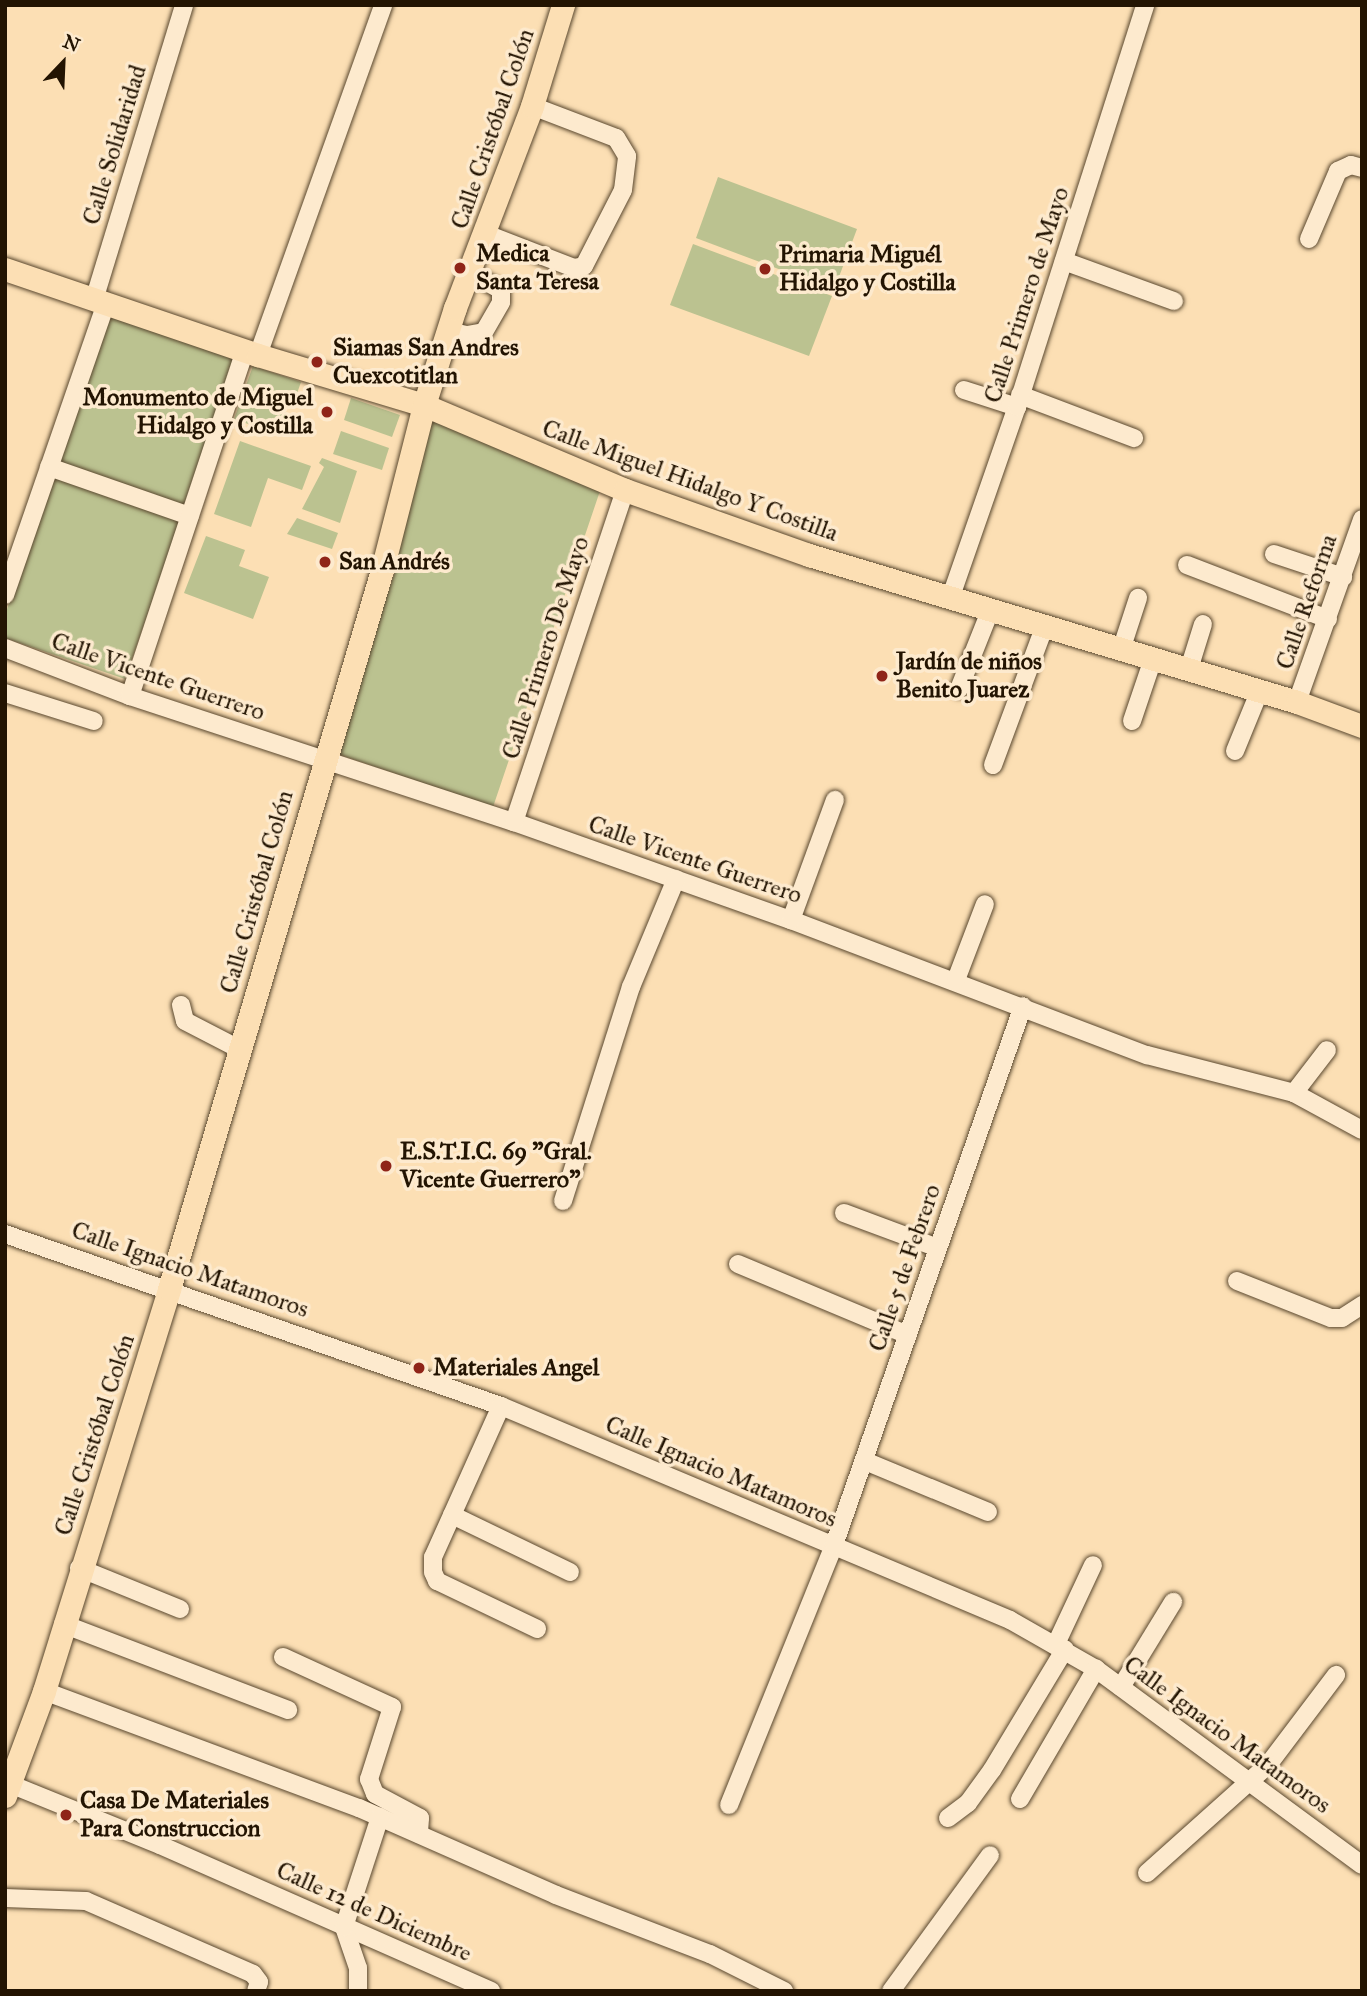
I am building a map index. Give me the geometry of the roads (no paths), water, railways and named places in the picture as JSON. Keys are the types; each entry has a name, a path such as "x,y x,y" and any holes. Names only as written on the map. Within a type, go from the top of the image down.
{"main road":[{"name":"Calle Cristóbal Colón","path":"6,1787 44,1691 79,1568 169,1289 323,760 382,570 424,405 448,331 532,106 564,5"},
{"name":"Calle Miguel Hidalgo Y Costilla","path":"5,269 251,353 424,405 625,490 809,555 1044,628 1297,702 1362,726"}],"street":[{"name":"Calle Solidaridad","path":"5,594 49,467 100,301 184,5"},
{"path":"130,696 190,516 383,5"},
{"name":"Calle Primero de Mayo","path":"950,599 1019,401 1145,5"},
{"path":"486,234 574,268 584,266 623,190 627,156 616,138 532,106"},
{"path":"1309,239 1338,171 1351,165 1362,168"},
{"path":"1064,261 1174,301"},
{"path":"448,331 467,335 484,332 501,302 496,286 470,273"},
{"path":"964,390 1019,401 1134,438"},
{"path":"49,467 190,516"},
{"name":"Calle Primero De Mayo","path":"514,822 625,490"},
{"name":"Calle Reforma","path":"1297,702 1362,519"},
{"path":"1274,554 1343,577"},
{"path":"1187,565 1328,619"},
{"path":"1121,650 1138,598"},
{"path":"959,689 990,611"},
{"path":"1189,669 1203,624"},
{"path":"993,765 1044,628"},
{"name":"Calle Vicente Guerrero","path":"5,648 130,696 514,822 792,920 956,980 1147,1055 1294,1093 1362,1130"},
{"path":"1132,721 1153,659"},
{"path":"1236,751 1260,691"},
{"path":"5,693 93,721"},
{"path":"792,920 835,800"},
{"path":"563,1200 631,988 676,879"},
{"path":"956,980 985,904"},
{"path":"181,1005 185,1021 239,1049"},
{"name":"Calle 5 de Febrero","path":"729,1805 865,1461 1023,1006"},
{"path":"1294,1093 1327,1050"},
{"path":"844,1213 938,1248"},
{"name":"Calle Ignacio Matamoros","path":"5,1234 501,1406 834,1545 1061,1647 1121,1687 1362,1866"},
{"path":"738,1264 908,1335"},
{"path":"1237,1281 1331,1318 1342,1318 1362,1305"},
{"path":"501,1406 433,1556 438,1581 537,1629"},
{"path":"865,1461 988,1512"},
{"path":"452,1515 570,1572"},
{"path":"948,1818 968,1803 992,1770 1061,1647 1093,1565"},
{"path":"79,1568 180,1609"},
{"path":"1121,1687 1173,1602"},
{"path":"63,1625 288,1710"},
{"path":"283,1657 392,1707 369,1779 375,1794 420,1818 419,1834"},
{"path":"1020,1799 1096,1669"},
{"path":"1147,1873 1251,1782 1284,1748 1336,1675"},
{"path":"44,1691 380,1817 556,1895 710,1954 784,1991"},
{"name":"Calle 12 de Diciembre","path":"6,1787 489,1990"},
{"path":"358,1991 358,1968 344,1927 380,1817"},
{"path":"891,1991 990,1855"},
{"path":"5,1898 86,1901 253,1974 259,1983 256,1991"}],"place":[{"name":"Medica Santa Teresa","path":"460,268"},
{"name":"Primaria Miguél Hidalgo y Costilla","path":"765,269"},
{"name":"Siamas San Andres Cuexcotitlan","path":"317,362"},
{"name":"Monumento de Miguel Hidalgo y Costilla","path":"327,412"},
{"name":"San Andrés","path":"325,562"},
{"name":"Jardín de niños Benito Juarez","path":"882,676"},
{"name":"E.S.T.I.C. 69 \"Gral. Vicente Guerrero\"","path":"386,1166"},
{"name":"Materiales Angel","path":"419,1368"},
{"name":"Casa De Materiales Para Construccion","path":"66,1815"}]}
